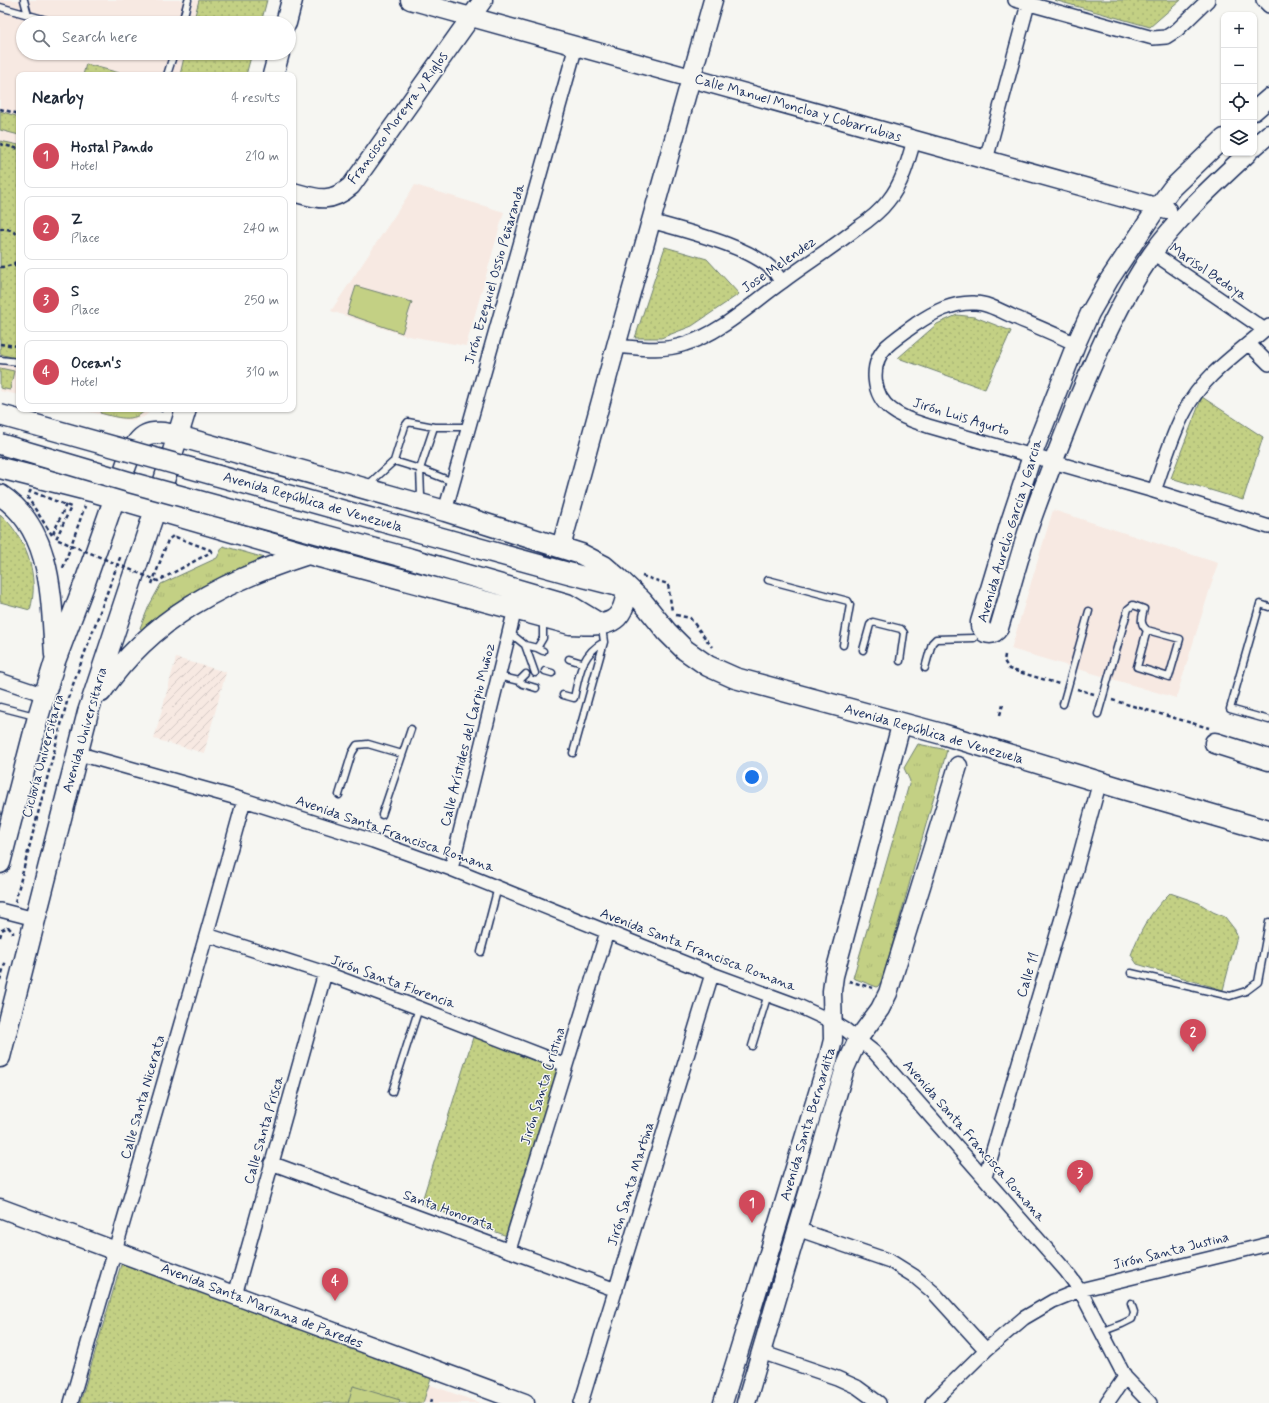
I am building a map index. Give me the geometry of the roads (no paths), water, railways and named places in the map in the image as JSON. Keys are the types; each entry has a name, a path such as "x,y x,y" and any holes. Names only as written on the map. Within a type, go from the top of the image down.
{"main road":[{"path":"288,16 292,0"},
{"name":"Calle Manuel Moncloa y Cobarrubias","path":"410,0 1157,208 1177,212 1187,211"},
{"name":"Francisco Moreyra y Riglos","path":"296,193 316,198 328,199 339,195 351,186 482,0"},
{"path":"561,547 713,0"},
{"path":"274,72 276,60"},
{"path":"1257,108 1269,98"},
{"path":"1257,144 1269,134"},
{"name":"Avenida Aurelio Garcia y Garcia","path":"1221,141 1172,188 1109,280 1090,313 1076,344 1032,456 1010,522 980,622 982,630 988,634 997,632 999,628 1029,528 1052,462 1110,325 1153,253 1187,211 1245,156"},
{"name":"Avenida Universitaria","path":"0,1057 76,753 185,412"},
{"name":"Avenida República de Venezuela","path":"0,415 568,573 634,582"},
{"name":"Avenida República de Venezuela","path":"114,498 135,444 139,439 151,433 158,432 178,436 445,511 581,554 634,582 642,601 677,642 708,666 735,678 942,734 1269,831"},
{"name":"Avenida República de Venezuela","path":"0,444 129,482 408,558 567,604 603,634"},
{"path":"0,468 91,491 308,554 603,634 619,615 634,582"},
{"path":"0,495 14,506 24,517 34,533 42,551 50,589 55,662"},
{"path":"0,863 38,717 55,662 84,585 114,498"},
{"path":"88,712 119,667 142,642 176,614 231,582 273,565 308,554"},
{"name":"Avenida Santa Bernardita","path":"723,1403 828,1060 833,1040 832,991 834,976 897,740 903,724"},
{"path":"1214,736 1269,760"},
{"name":"Avenida Santa Bernardita","path":"746,1403 845,1068 858,1039 880,1009 888,993 958,766"},
{"name":"Avenida Santa Mariana de Paredes","path":"0,1208 525,1403"}],"street":[{"path":"1015,0 1153,38 1166,37 1177,30 1208,0"},
{"path":"1263,0 1269,6"},
{"path":"986,160 1028,4"},
{"name":"Jirón Ezequiel Ossio Peñaranda","path":"445,511 576,46"},
{"name":"Jose Melendez","path":"616,346 656,349 683,345 696,341 710,334 840,242 878,213 888,201 902,179 914,140"},
{"path":"651,221 731,246 748,253 774,271 782,282"},
{"name":"Marisol Bedoya","path":"1153,253 1267,328"},
{"name":"Jirón Luis Agurto","path":"1076,344 994,308 976,303 955,304 935,312 906,331 886,347 879,359 875,373 876,388 882,401 892,411 909,420 1154,491 1269,527"},
{"path":"1154,491 1175,431 1185,410 1197,391 1212,375 1267,328"},
{"path":"1249,344 1269,364"},
{"name":"Calle Arístides del Carpio Muñoz","path":"452,869 515,609"},
{"path":"0,680 45,695"},
{"name":"Avenida Santa Francisca Romana","path":"76,753 244,800 373,841 452,869 712,974 796,1005 833,1022 874,1052 1066,1271 1080,1290 1125,1377 1150,1403"},
{"name":"Calle 11","path":"984,1177 1072,884 1100,782"},
{"name":"Calle Santa Nicerata","path":"71,1403 207,935 244,800"},
{"path":"6,911 35,919"},
{"name":"Jirón Santa Cristina","path":"509,1250 606,932"},
{"name":"Jirón Santa Florencia","path":"207,935 325,973 566,1065"},
{"name":"Calle Santa Prisca","path":"235,1295 325,973"},
{"name":"Jirón Santa Martina","path":"581,1403 712,974"},
{"name":"Santa Honorata","path":"271,1163 616,1290"},
{"path":"798,1229 890,1261 914,1276 933,1292 986,1350"},
{"name":"Jirón Santa Justina","path":"932,1403 986,1350 1024,1318 1053,1301 1080,1290 1269,1244"},
{"path":"761,1352 837,1378 879,1403"},
{"path":"1106,1403 1125,1377"}],"lane":[{"path":"24,0 28,15"},
{"path":"184,16 188,0"},
{"path":"0,7 32,16"},
{"path":"168,72 171,60"},
{"path":"0,360 16,362"},
{"path":"364,488 394,461 405,426 408,422 434,427 469,427"},
{"path":"425,506 420,496 420,469 434,427"},
{"path":"394,461 453,482"},
{"path":"768,580 848,601 850,605 843,645"},
{"path":"1269,607 1260,604 1230,709 1269,720"},
{"path":"1098,714 1128,609 1132,605 1144,608 1141,623 1144,628 1180,639 1169,677 1137,667 1147,630"},
{"path":"1063,704 1089,611"},
{"path":"509,632 526,645 540,649 543,638 544,617"},
{"path":"863,650 870,625 874,622 901,629 904,633 900,661"},
{"path":"562,695 574,698 582,663 596,646 603,634"},
{"path":"573,753 603,634"},
{"path":"925,668 932,643 936,639 974,638"},
{"path":"526,645 535,672"},
{"path":"569,659 582,663"},
{"path":"544,671 552,673"},
{"path":"519,680 526,674"},
{"path":"498,676 519,680 523,684 536,688"},
{"path":"571,677 578,680"},
{"path":"0,707 38,717"},
{"path":"382,815 411,729"},
{"path":"339,795 352,753 357,745 368,744 402,754"},
{"path":"481,952 498,887"},
{"path":"1131,973 1230,996 1246,991 1258,982 1269,922"},
{"path":"752,1046 768,994"},
{"path":"392,1092 419,1008"},
{"path":"1101,1332 1132,1319 1134,1312 1131,1303"}],"place":[{"name":"Z","path":"1193,1052"},
{"name":"S","path":"1080,1193"},
{"name":"Hostal Pando","path":"752,1223"},
{"name":"Ocean's","path":"335,1301"}]}
